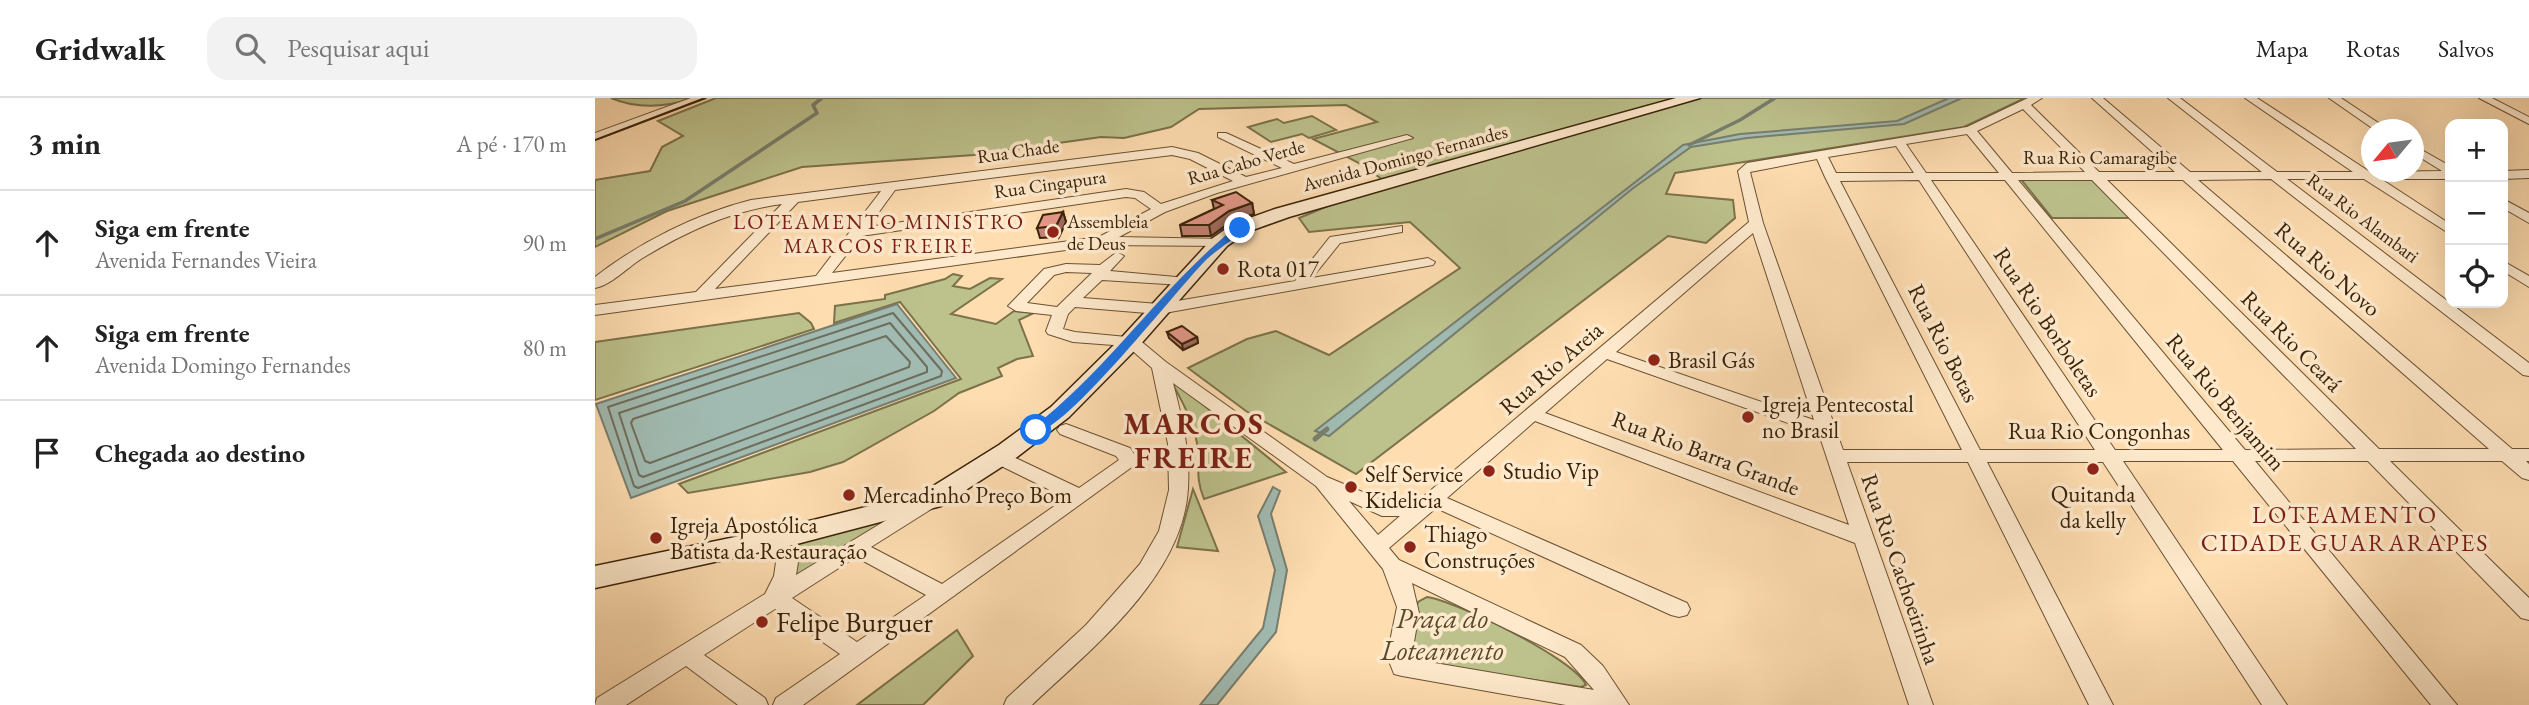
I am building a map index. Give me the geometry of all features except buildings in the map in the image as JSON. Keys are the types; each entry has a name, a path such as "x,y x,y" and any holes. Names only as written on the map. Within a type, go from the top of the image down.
{"main road":[{"name":"Avenida Domingo Fernandes","path":"595,576 757,544 931,500 998,457 1060,412 1131,341 1182,281 1220,242 1240,228 1693,98"}],"street":[{"path":"595,140 701,98"},
{"name":"Rua Rio Novo","path":"2097,98 2529,474"},
{"name":"Rua Rio Alambari","path":"2173,98 2529,370"},
{"path":"2250,98 2361,170"},
{"path":"2334,98 2367,119"},
{"path":"2484,98 2529,121"},
{"path":"2494,98 2529,116"},
{"path":"1819,153 1970,130 2030,101"},
{"name":"Rua Rio Ceará","path":"2030,101 2095,176 2529,612"},
{"name":"Rua Rio Benjamim","path":"1970,130 2445,705"},
{"path":"1222,135 1292,168"},
{"name":"Rua Cabo Verde","path":"1102,241 1160,209 1243,181 1407,138"},
{"name":"Rua Rio Borboletas","path":"1898,140 2274,705"},
{"name":"Rua Chade","path":"595,284 623,261 727,210 751,204 792,201 1172,151 1194,156 1243,181"},
{"name":"Rua Rio Cachoeirinha","path":"1819,153 1746,169 1756,223 1921,705"},
{"name":"Rua Rio Botas","path":"1819,153 2101,705"},
{"path":"2424,155 2445,170"},
{"name":"Rua Rio Camaragibe","path":"2424,174 2445,173"},
{"path":"2508,174 2529,174"},
{"name":"Rua Rio Camaragibe","path":"1831,177 2361,175"},
{"path":"2379,182 2445,227"},
{"path":"823,277 890,188"},
{"name":"Rua Cingapura","path":"858,232 1126,193 1139,195 1160,209"},
{"path":"701,295 792,201"},
{"path":"2508,206 2529,219"},
{"name":"Rua Rio Areia","path":"1376,548 1756,223"},
{"path":"1299,285 1335,240 1398,229"},
{"path":"595,310 1102,241 1220,242"},
{"path":"1117,256 1066,307 1052,329 1058,334 1131,341 1160,366 1320,481 1389,511 1428,503 1679,610"},
{"path":"1182,281 1066,268 1049,272 1016,306 1159,309 1428,262"},
{"path":"2508,268 2529,283"},
{"path":"1604,353 1829,431"},
{"path":"1016,705 1116,606 1145,574 1163,547 1175,508 1180,474 1177,433 1160,366"},
{"name":"Rua Rio Barra Grande","path":"1532,414 1863,538"},
{"path":"785,705 1127,464 1129,460 1123,452 1066,430"},
{"name":"Rua Rio Congonhas","path":"1837,456 2529,455"},
{"path":"998,457 1081,497"},
{"path":"1320,481 1392,565 1404,592 1408,613 1398,658 1402,667 1617,705"},
{"path":"606,705 931,500"},
{"path":"757,544 768,543 778,548 787,562 785,576 774,597"},
{"path":"854,547 943,594"},
{"path":"1392,565 1573,651 1617,705"},
{"path":"774,597 858,654"},
{"path":"686,654 756,705"}],"green space":[{"path":"611,98 694,98 652,106"},
{"path":"716,98 2025,98 1964,127 1675,173 1666,194 1733,200 1735,218 1706,243 1668,236 1356,474 1246,411 1188,368 1247,339 1276,331 1329,355 1460,268 1410,222 1309,232 1299,218 1386,182 1357,162 1313,139 1377,122 1346,105 1199,109 1171,127 1124,138 1101,137 974,155 802,167 667,211 595,247 595,180 650,171 662,147 683,136 658,121"},
{"path":"1312,116 1336,130 1309,138 1302,134 1271,142 1248,127 1277,119 1284,123"},
{"path":"2019,177 2095,177 2134,218 2052,218"},
{"path":"953,274 962,276 953,286 970,289 990,278 1002,279 951,314 996,324 1014,311 1034,313 1019,320 1033,356 1017,359 998,368 1002,376 959,393 934,411 843,462 810,472 688,493 679,484 961,379 900,302 834,323 835,306 885,299 885,295 945,279"},
{"path":"799,313 814,329 595,400 595,342"},
{"path":"1168,376 1286,472 1204,499 1198,476 1195,434"},
{"path":"1193,489 1218,551 1177,547"},
{"path":"894,516 785,586 799,557 798,551 789,545"},
{"name":"Praça do Loteamento","path":"1427,597 1463,609 1539,647 1561,661 1586,685 1581,687 1404,661 1401,658 1418,602"},
{"path":"957,630 973,656 923,705 857,705"}],"water":[{"path":"1949,98 1962,98 1904,124 1747,138 1691,147 1632,189 1329,436 1315,431 1683,145 1740,134 1897,121"},
{"path":"897,304 956,378 631,498 596,404"},
{"path":"1273,487 1280,491 1271,514 1287,570 1276,632 1217,705 1200,705 1263,628 1275,570 1258,516"}],"waterway":[{"path":"595,239 685,201 817,113 813,105 822,98"},
{"path":"1689,145 1740,120 1775,98"},
{"path":"1315,439 1327,429"}],"tram line":[{"path":"595,140 705,98"}],"place":[{"name":"Assembleia de Deus","path":"1053,232"},
{"name":"Rota 017","path":"1223,269"},
{"name":"Brasil Gás","path":"1654,360"},
{"name":"Igreja Pentecostal no Brasil","path":"1748,417"},
{"name":"Quitanda da kelly","path":"2093,469"},
{"name":"Studio Vip","path":"1489,471"},
{"name":"Self Service Kidelicia","path":"1351,487"},
{"name":"Mercadinho Preço Bom","path":"849,495"},
{"name":"Igreja Apostólica Batista da Restauração","path":"656,538"},
{"name":"Thiago Construções","path":"1410,547"},
{"name":"Felipe Burguer","path":"762,622"}],"district":[{"name":"LOTEAMENTO MINISTRO MARCOS FREIRE","path":"879,233"},
{"name":"MARCOS FREIRE","path":"1194,440"},
{"name":"LOTEAMENTO CIDADE GUARARAPES","path":"2345,528"}],"route":[{"path":"1036,430 1060,412 1131,341 1203,258 1240,228"}]}
